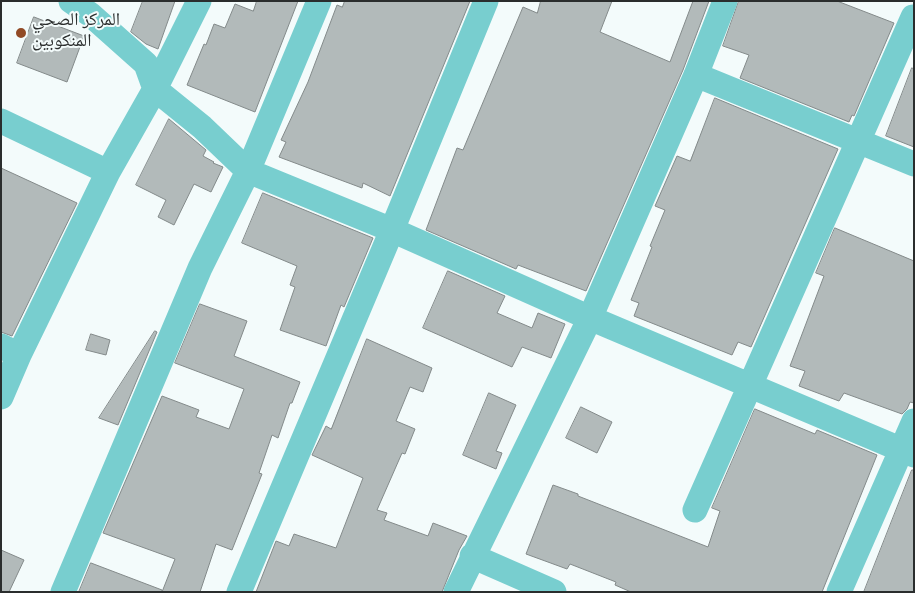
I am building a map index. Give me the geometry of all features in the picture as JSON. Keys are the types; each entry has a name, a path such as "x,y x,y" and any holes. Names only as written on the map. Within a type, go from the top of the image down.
{"street":[{"path":"1,397 10,350 155,89 199,1"},
{"path":"63,592 200,268 248,171 319,1"},
{"path":"239,592 392,230 486,1"},
{"path":"456,592 590,318 696,75 725,1"},
{"path":"86,6 146,64 155,89 202,127 248,171 392,230 590,318 908,452"},
{"path":"695,510 913,17"},
{"path":"696,75 914,164"},
{"path":"1,121 108,172"},
{"path":"839,592 908,452 914,421"},
{"path":"472,556 554,592"}],"building":[{"path":"143,1 175,1 158,49 146,44 131,32"},
{"path":"257,1 298,1 255,112 187,85 214,24 225,28 235,4 253,11"},
{"path":"345,1 470,1 390,196 363,183 362,188 279,157 286,142 281,140 308,82 337,5 342,7"},
{"path":"541,1 612,1 600,32 670,62 693,1 709,1 683,70 586,291 518,265 516,269 426,230 457,148 463,150 523,7 537,13"},
{"path":"739,1 837,1 894,23 854,116 852,115 849,122 740,78 749,55 723,46"},
{"path":"34,17 84,36 67,82 17,63"},
{"path":"912,68 914,69 914,147 886,136"},
{"path":"715,98 838,149 751,347 738,342 732,355 634,316 639,303 631,300 665,210 655,206 677,156 690,161"},
{"path":"169,119 206,150 203,156 223,167 211,192 194,184 174,225 158,217 166,200 136,185"},
{"path":"1,168 77,203 12,336 1,332"},
{"path":"263,193 373,238 344,307 341,305 326,346 280,330 295,287 290,285 297,266 242,243"},
{"path":"835,228 914,261 914,403 910,402 902,414 844,393 839,401 799,386 805,371 790,366 824,276 816,273"},
{"path":"448,271 505,296 497,313 532,328 538,313 565,324 551,358 522,347 512,367 423,328"},
{"path":"200,304 247,321 234,356 300,382 292,403 290,403 278,438 272,435 259,473 262,474 232,550 216,544 200,592 162,592 175,559 103,533 162,396 199,410 196,417 229,429 244,389 175,363"},
{"path":"155,331 157,332 118,425 99,418"},
{"path":"91,334 110,340 106,355 86,350"},
{"path":"367,339 432,368 423,392 410,387 396,421 415,429 405,454 402,453 377,510 387,513 384,520 428,536 433,523 467,536 459,550 442,592 256,592 276,541 289,546 294,534 336,548 363,478 312,455 326,426 331,429"},
{"path":"489,393 516,405 496,451 502,453 496,469 463,455"},
{"path":"581,407 612,422 597,453 566,438"},
{"path":"755,409 815,434 817,430 877,455 822,592 631,592 615,585 616,582 570,564 567,569 526,554 553,485 708,547 720,511 712,508"},
{"path":"912,470 914,470 914,592 864,592"},
{"path":"1,550 24,560 9,592 1,592"},
{"path":"91,563 162,590 162,592 79,592"}],"place":[{"name":"المركز الصحي المنكوبين","path":"21,33"}]}
